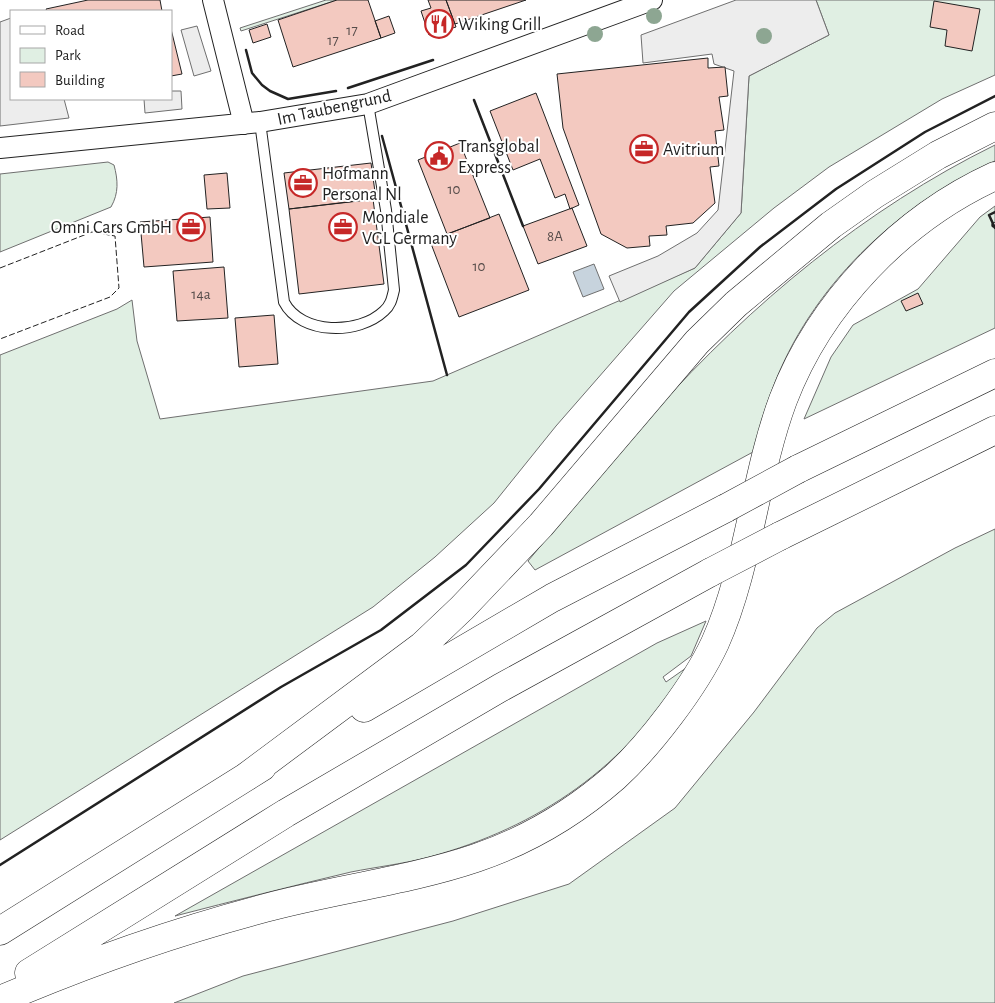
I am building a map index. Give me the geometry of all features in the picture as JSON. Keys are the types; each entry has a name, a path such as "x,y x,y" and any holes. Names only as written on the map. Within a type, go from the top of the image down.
{"highway":[{"path":"246,777 422,646 462,608 541,525 697,342 783,263 875,194 938,155 995,126"},
{"path":"0,1000 82,966 264,908 414,875 478,857 525,837 569,812 615,776 648,742 693,680 714,644 730,601 772,434 796,370 824,323 854,284 912,226 995,176"},
{"path":"0,931 246,777 552,598 798,469 995,373"},
{"path":"0,992 286,813 500,688 780,536 995,430"}],"street":[{"path":"213,0 252,123"},
{"name":"Im Taubengrund","path":"0,148 252,123 368,104 652,0"}],"lane":[{"path":"252,123 284,302 289,311 305,322 330,328 346,327 369,320 385,311 391,302 394,290 386,210 368,104"}],"green space":[{"path":"326,0 337,0 241,31 240,28"},
{"path":"816,0 995,0 995,75 942,99 829,167 774,208 674,291 556,426 494,503 435,557 373,607 0,840 0,355 117,309 132,300 137,341 160,419 433,381 695,268 741,213 749,76 829,35"},
{"path":"995,145 995,161 959,179 924,201 891,226 861,253 833,284 809,317 788,352 769,398 753,452 535,570 528,561 655,411 730,333 812,262 856,229 947,170"},
{"path":"108,162 114,165 117,181 117,192 111,207 0,252 0,174"},
{"path":"995,206 995,328 804,419 831,357 853,325 918,289 980,217"},
{"path":"995,529 995,1003 174,1003 243,976 453,921 569,884 675,808 754,712 817,628 835,613 955,548"},
{"path":"706,621 691,656 663,677 666,682 686,668 663,703 637,735 608,763 577,788 543,810 507,829 469,845 429,857 351,872 175,916 657,643"}],"shaded area":[{"path":"736,0 816,0 829,35 749,76 741,213 695,268 620,302 609,276 658,256 697,233 718,210 734,71 714,64 712,54 643,63 641,35"},
{"path":"10,18 10,100 64,100 69,118 0,126 0,22"},
{"path":"197,26 211,71 194,76 181,30"},
{"path":"172,91 181,91 182,109 145,113 144,100 172,100"},
{"path":"594,264 604,289 583,297 573,272"}],"building":[{"path":"88,0 160,0 162,10 46,10"},
{"path":"337,0 368,0 381,38 293,67 278,20"},
{"path":"428,0 446,0 456,27 429,35 421,11 431,8"},
{"path":"446,0 526,0 455,24"},
{"path":"934,1 980,9 972,51 945,46 947,30 930,27"},
{"path":"389,16 395,33 381,38 375,21"},
{"path":"267,24 271,37 253,43 249,30"},
{"path":"172,33 182,74 172,76"},
{"name":"Avitrium","path":"708,58 708,68 725,67 728,96 719,97 724,130 715,131 719,166 710,167 715,203 693,223 666,226 667,235 649,236 650,246 627,248 601,234 563,128 557,74"},
{"path":"536,93 579,205 570,209 565,194 555,198 540,159 513,170 490,111"},
{"path":"460,143 490,218 447,234 418,160"},
{"path":"371,163 376,199 289,209 284,173"},
{"path":"227,173 230,208 207,209 204,175"},
{"path":"373,199 384,284 299,294 289,209"},
{"path":"572,208 587,246 538,264 523,226"},
{"path":"499,214 529,290 459,317 430,241"},
{"path":"210,217 213,262 144,267 140,222"},
{"path":"224,267 228,318 177,321 173,271"},
{"path":"918,293 923,304 906,311 901,301"},
{"path":"274,315 278,364 239,367 235,318"}],"fence":[{"path":"0,268 92,232 115,236 119,288 110,297 0,339"}],"wall":[{"path":"246,50 252,73 270,91 288,99 336,91"},
{"path":"348,88 433,60"},
{"path":"0,865 281,687 381,630 466,565 539,489 689,312 760,247 836,189 925,132 995,96"},
{"path":"474,100 523,226"},
{"path":"382,136 447,375"},
{"path":"995,212 989,215 995,228"}],"place":[{"name":"Wiking Grill","path":"439,24"},
{"name":"Avitrium","path":"644,149"},
{"name":"Transglobal Express","path":"439,156"},
{"name":"Hofmann Personal Nl","path":"303,183"},
{"name":"Omni Cars GmbH","path":"191,227"},
{"name":"Mondiale VGL Germany","path":"343,227"}]}
